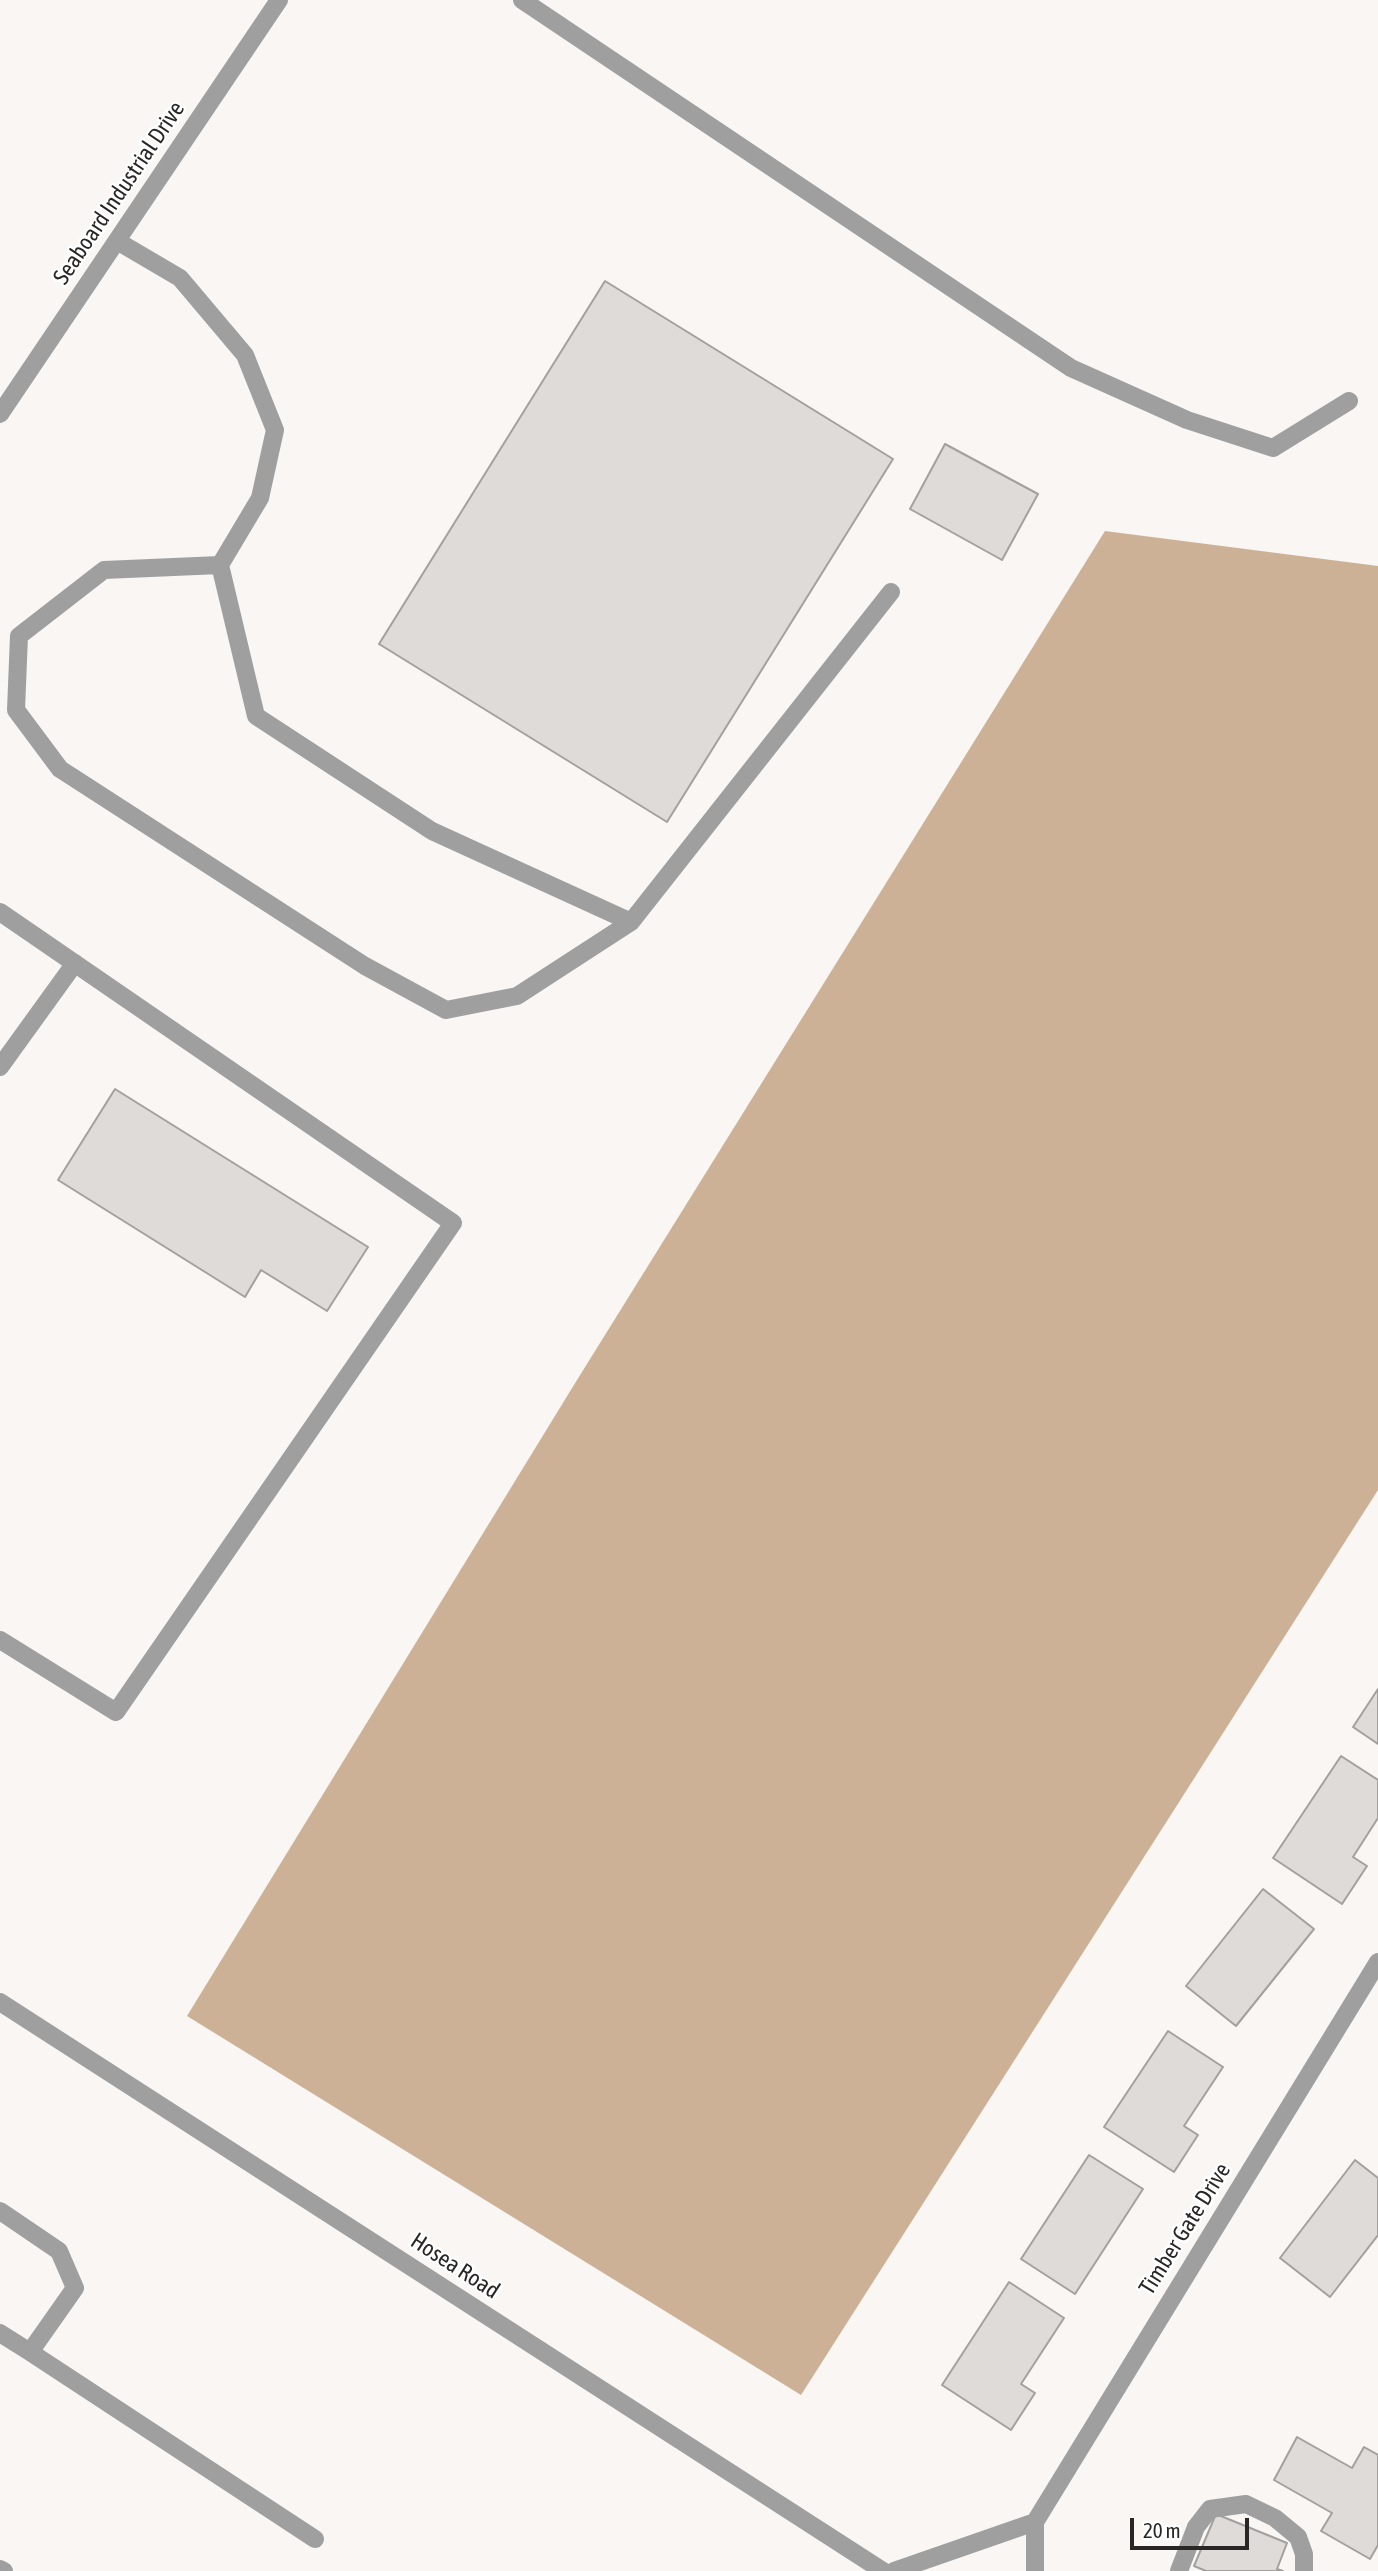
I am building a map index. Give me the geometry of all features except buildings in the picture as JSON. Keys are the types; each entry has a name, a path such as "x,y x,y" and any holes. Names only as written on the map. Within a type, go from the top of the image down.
{"street":[{"name":"Seaboard Industrial Drive","path":"0,414 279,0"},
{"path":"522,0 1071,368 1187,420 1273,448 1349,401"},
{"path":"117,241 180,278 245,355 275,430 260,498 220,565 256,716 432,831 631,922"},
{"path":"220,565 104,570 19,636 16,710 61,769 365,966 446,1010 517,996 631,922 891,592"},
{"path":"0,912 453,1223 116,1712 0,1640"},
{"path":"0,1067 75,963"},
{"name":"Timber Gate Drive","path":"1035,2522 1378,1962"},
{"name":"Hosea Road","path":"0,2001 883,2571"},
{"path":"0,2211 59,2251 75,2288 30,2352"},
{"path":"0,2333 315,2539"},
{"path":"1178,2571 1196,2526 1210,2509 1246,2504 1275,2518 1298,2537 1304,2554 1304,2571"},
{"path":"894,2571 1035,2522 1035,2571"}],"shaded area":[{"path":"1105,531 1378,566 1378,1490 801,2395 187,2016 577,1380"}]}
